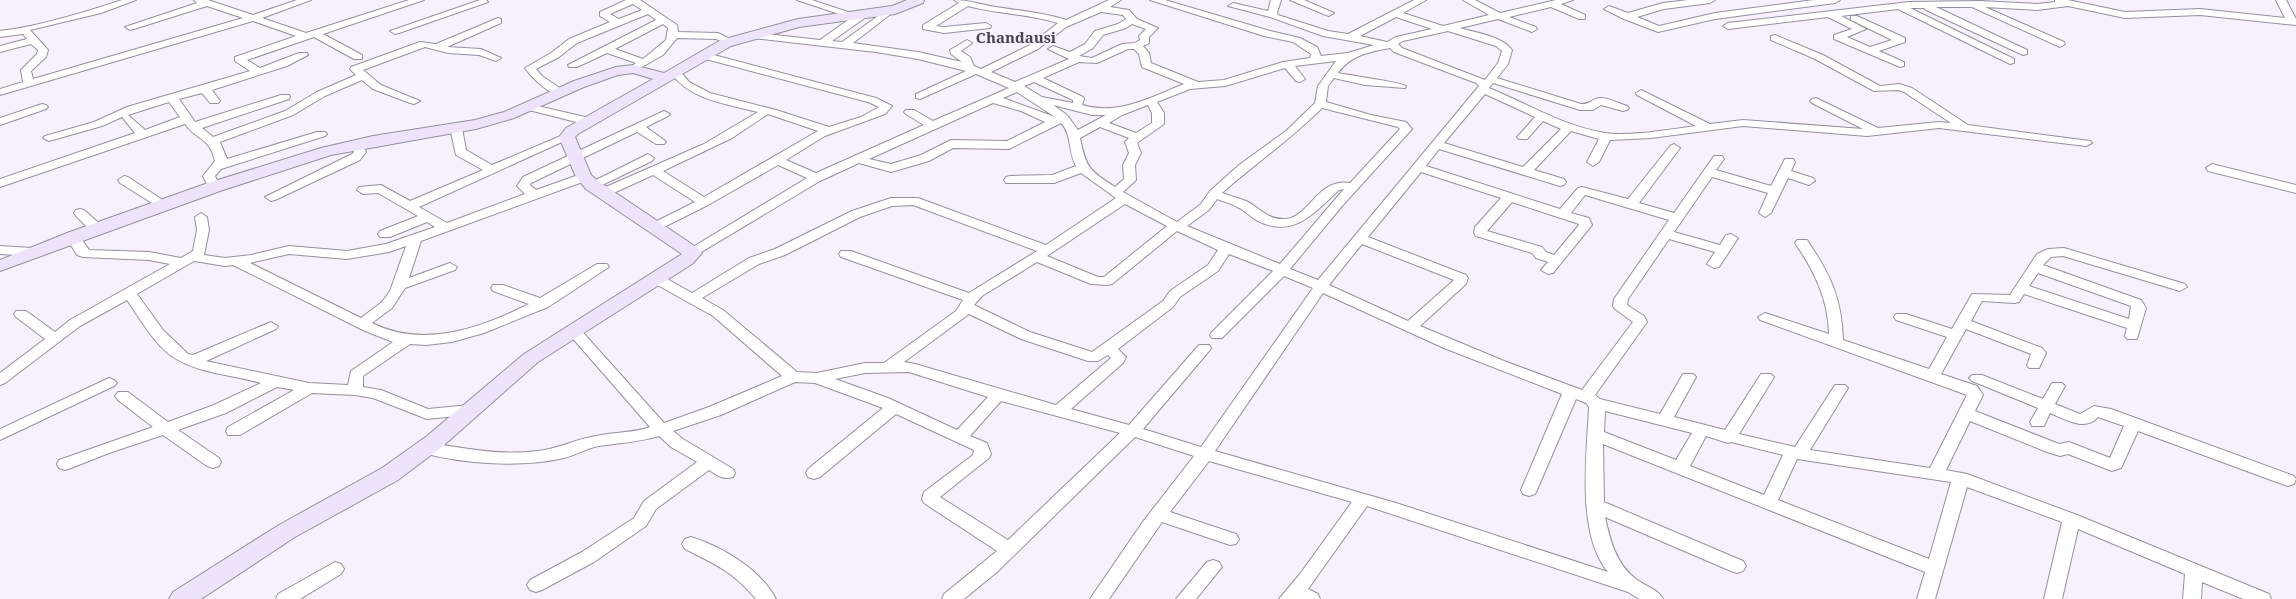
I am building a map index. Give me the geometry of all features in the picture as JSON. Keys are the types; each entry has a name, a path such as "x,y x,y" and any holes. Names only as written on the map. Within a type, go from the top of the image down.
{"street":[{"path":"0,34 98,11 131,0"},
{"path":"0,92 122,58 250,19 306,0"},
{"path":"257,71 239,59 304,34 419,0"},
{"path":"0,266 32,252 214,187 305,158 357,144 456,128 509,115 602,75 638,66 669,43 674,34 673,27 634,0 603,14 618,22"},
{"path":"802,0 858,16"},
{"path":"410,206 567,137 572,131 731,42 757,36 798,23 889,11 918,0"},
{"path":"920,96 976,70 1034,48 1064,24 1116,0"},
{"path":"1155,0 1281,37 1296,40 1313,49 1316,54 1315,60"},
{"path":"1273,15 1276,0"},
{"path":"1294,0 1329,13"},
{"path":"1350,37 1396,14 1397,11 1421,0"},
{"path":"1468,0 1496,16 1532,29"},
{"path":"1075,136 1121,112 1181,88 1196,85 1225,83 1287,64 1348,56 1360,50 1389,45 1400,39 1568,0"},
{"path":"1649,0 1692,20"},
{"path":"1626,17 1663,6 1710,0"},
{"path":"1609,8 1626,17 1658,29 1692,20 1836,0"},
{"path":"1958,0 2060,44"},
{"path":"2056,0 2125,15 2184,12 2293,22"},
{"path":"1728,26 1922,4 1970,4 2037,7 2072,4 2091,0"},
{"path":"2281,0 2293,22"},
{"path":"130,27 206,1 250,19 304,34 358,57"},
{"path":"452,1 464,8"},
{"path":"986,26 944,30 927,27 963,1 1013,13 1059,20 1064,24"},
{"path":"394,32 483,2"},
{"path":"1552,4 1582,17"},
{"path":"1922,4 2025,49 1934,5"},
{"path":"1233,6 1273,15 1327,34 1389,45 1398,50 1480,81 1541,117 1568,128 1606,138 1651,135 1730,124 1756,124 1856,132 1878,132 1939,125 2086,143"},
{"path":"1899,6 2010,61"},
{"path":"1053,49 1074,57 1093,61 1126,46 1136,46 1145,41 1144,36 1154,28 1132,19 1126,12 1101,8"},
{"path":"560,92 538,78 530,68 554,55 567,44 648,10"},
{"path":"843,46 889,11"},
{"path":"1842,13 1901,40 1869,51"},
{"path":"1099,599 1158,515 1204,454 1321,286 1419,168 1502,64 1507,50 1505,47 1447,28 1396,14"},
{"path":"1830,14 1861,28 1838,37 1900,64"},
{"path":"820,44 858,16"},
{"path":"182,599 288,531 390,474 425,448 532,358 573,330 657,279 686,260 693,253 816,178 1017,87 1074,57 1089,46 1099,33 1122,26 1132,19"},
{"path":"573,65 607,50 663,20"},
{"path":"438,47 498,22"},
{"path":"1281,37 1299,25"},
{"path":"19,30 25,31 44,52 26,70 29,84"},
{"path":"674,34 718,36 731,42"},
{"path":"757,36 906,54 976,70 1017,87 1042,100 1100,113 1121,112"},
{"path":"1775,38 1819,57 1878,89 1899,87 1908,90 1965,127"},
{"path":"0,49 34,40"},
{"path":"967,43 955,50 955,52 966,59 976,70"},
{"path":"414,101 385,91 355,69 424,44 448,50 481,52 496,58"},
{"path":"1136,46 1144,53 1147,66 1196,85"},
{"path":"607,50 638,66 672,76 706,95 766,111 828,131"},
{"path":"49,138 90,127 121,112 205,89 257,71 283,64 303,55"},
{"path":"656,227 704,202 828,131 865,119 881,112 886,106 872,100 706,56"},
{"path":"693,298 754,261 780,252 868,208 899,201 914,201 1042,254 1096,281 1107,281 1205,207 1214,194 1243,168 1290,133 1320,104 1323,86 1331,74 1348,56"},
{"path":"122,58 130,68"},
{"path":"1287,64 1300,79"},
{"path":"1331,74 1365,82 1401,86"},
{"path":"212,141 289,113 320,94 363,76"},
{"path":"1033,78 1079,99 1080,102 1074,106"},
{"path":"1486,85 1580,107 1588,108 1600,101 1624,108"},
{"path":"205,89 214,101"},
{"path":"1641,93 1707,128"},
{"path":"0,183 143,134 190,123 285,96"},
{"path":"172,98 190,123 212,141 220,150 221,161 209,176 214,187"},
{"path":"993,99 1058,119 1073,128 1076,151 1082,168 1120,195 1177,227 1321,286 1410,328 1469,353 1584,397 1728,438 1796,453 1961,478 2071,519 2262,599"},
{"path":"1042,100 1058,119"},
{"path":"889,366 950,323 969,303 1042,254 1120,195 1130,180 1129,165 1135,153 1131,142 1136,137 1158,124 1158,113 1151,100"},
{"path":"1816,101 1878,132"},
{"path":"1217,335 1282,270 1353,187 1404,131 1405,126 1320,104"},
{"path":"0,122 42,107"},
{"path":"529,107 588,122"},
{"path":"73,237 82,252 88,254 149,256 225,262 237,262 289,250 333,255 365,254 389,248 534,195 593,185 653,170 717,141 749,124 766,111"},
{"path":"910,112 933,126"},
{"path":"534,195 523,186 523,183 664,114"},
{"path":"1523,137 1541,117"},
{"path":"128,118 143,134"},
{"path":"856,160 885,168 898,167 925,158 951,144 1009,145 1058,119"},
{"path":"1099,123 1136,137"},
{"path":"90,127 114,144"},
{"path":"638,127 660,142"},
{"path":"456,128 460,152 492,170"},
{"path":"1525,172 1568,128"},
{"path":"218,166 322,134"},
{"path":"567,137 576,158 593,185 693,253"},
{"path":"1593,162 1606,138"},
{"path":"290,144 305,158"},
{"path":"271,197 356,157 360,152 357,144"},
{"path":"1437,145 1560,182"},
{"path":"1631,204 1674,148"},
{"path":"593,185 648,158"},
{"path":"1530,490 1584,397 1640,322 1634,316 1622,309 1620,303 1718,159"},
{"path":"777,160 816,178"},
{"path":"1010,180 1054,179 1082,168"},
{"path":"1419,168 1587,223 1548,270"},
{"path":"1765,213 1786,168 1809,181"},
{"path":"2212,168 2296,189"},
{"path":"653,170 704,202"},
{"path":"1709,172 1775,191"},
{"path":"124,180 164,205"},
{"path":"1214,194 1242,204 1262,218 1274,222 1287,223 1299,219 1335,187 1341,185 1353,187"},
{"path":"363,190 377,188 382,190 445,227"},
{"path":"1563,214 1582,191 1591,191 1677,218"},
{"path":"1509,197 1480,230 1481,233 1537,250 1541,255 1557,260"},
{"path":"80,213 97,229"},
{"path":"0,380 54,338 200,250 203,230 201,217"},
{"path":"385,234 428,217"},
{"path":"1667,234 1723,250"},
{"path":"362,324 387,305 397,292 415,238"},
{"path":"1714,264 1731,238"},
{"path":"1360,239 1461,278 1461,281 1410,328"},
{"path":"1802,243 1819,266 1830,291 1836,316 1836,341"},
{"path":"846,254 969,303 1026,336 1040,338 1093,358 1111,347 1168,304 1175,294 1213,268 1226,248"},
{"path":"0,250 32,252"},
{"path":"1933,375 1978,297 1989,296 2009,300 2014,299 2042,257 2048,253 2064,252 2180,287"},
{"path":"237,262 375,331 407,339 426,341 474,330 542,304 602,267"},
{"path":"399,286 450,267"},
{"path":"2021,288 2133,331 2140,308 2136,303 2035,268"},
{"path":"657,279 693,298 735,327 793,377"},
{"path":"498,288 542,304"},
{"path":"128,292 158,333 183,356 193,361 274,382 309,388 355,390 376,394 427,414 470,410"},
{"path":"21,314 54,338"},
{"path":"1765,316 1969,387 1975,392 1936,473"},
{"path":"1901,317 1959,329 2037,351 2039,353 2034,365"},
{"path":"193,361 271,326"},
{"path":"573,330 661,429 677,443 727,473"},
{"path":"355,390 356,374 407,339"},
{"path":"1059,411 1118,360 1119,357 1110,350 1111,347"},
{"path":"951,599 974,582 1009,550 1132,431 1204,348"},
{"path":"425,448 477,456 537,457 564,452 596,441 641,436 742,400 793,377 817,378 865,368 889,366 910,367 998,395 1132,431 1204,454 1363,499 1631,586 1654,599"},
{"path":"1664,421 1688,377"},
{"path":"1728,438 1766,377"},
{"path":"817,378 894,407 981,447 984,450 979,459 930,496 930,499 1009,550"},
{"path":"1977,378 2079,419 2088,418 2094,411 2099,411 2288,480"},
{"path":"65,464 113,444 219,410 244,399 274,382"},
{"path":"0,435 109,384"},
{"path":"2038,422 2057,386"},
{"path":"234,432 309,388"},
{"path":"1768,503 1796,453 1840,388"},
{"path":"959,438 998,395"},
{"path":"124,396 165,428 213,462"},
{"path":"1584,397 1596,435 1594,505 1600,540 1618,574 1631,586"},
{"path":"814,473 894,407"},
{"path":"1966,412 2053,448 2060,450 2069,448 2112,465 2115,464 2133,423"},
{"path":"1680,468 1701,431"},
{"path":"1596,435 1935,569"},
{"path":"536,585 588,557 640,522 644,518 644,510 709,462"},
{"path":"1926,599 1961,478"},
{"path":"1298,596 1363,499"},
{"path":"1594,505 1737,566"},
{"path":"1158,515 1230,539"},
{"path":"2053,599 2071,519"},
{"path":"691,544 733,565 746,574 767,599"},
{"path":"1185,599 1213,567"},
{"path":"285,599 335,569"},
{"path":"2192,599 2194,570"}],"district":[{"name":"Chandausi","path":"1016,37"}]}
